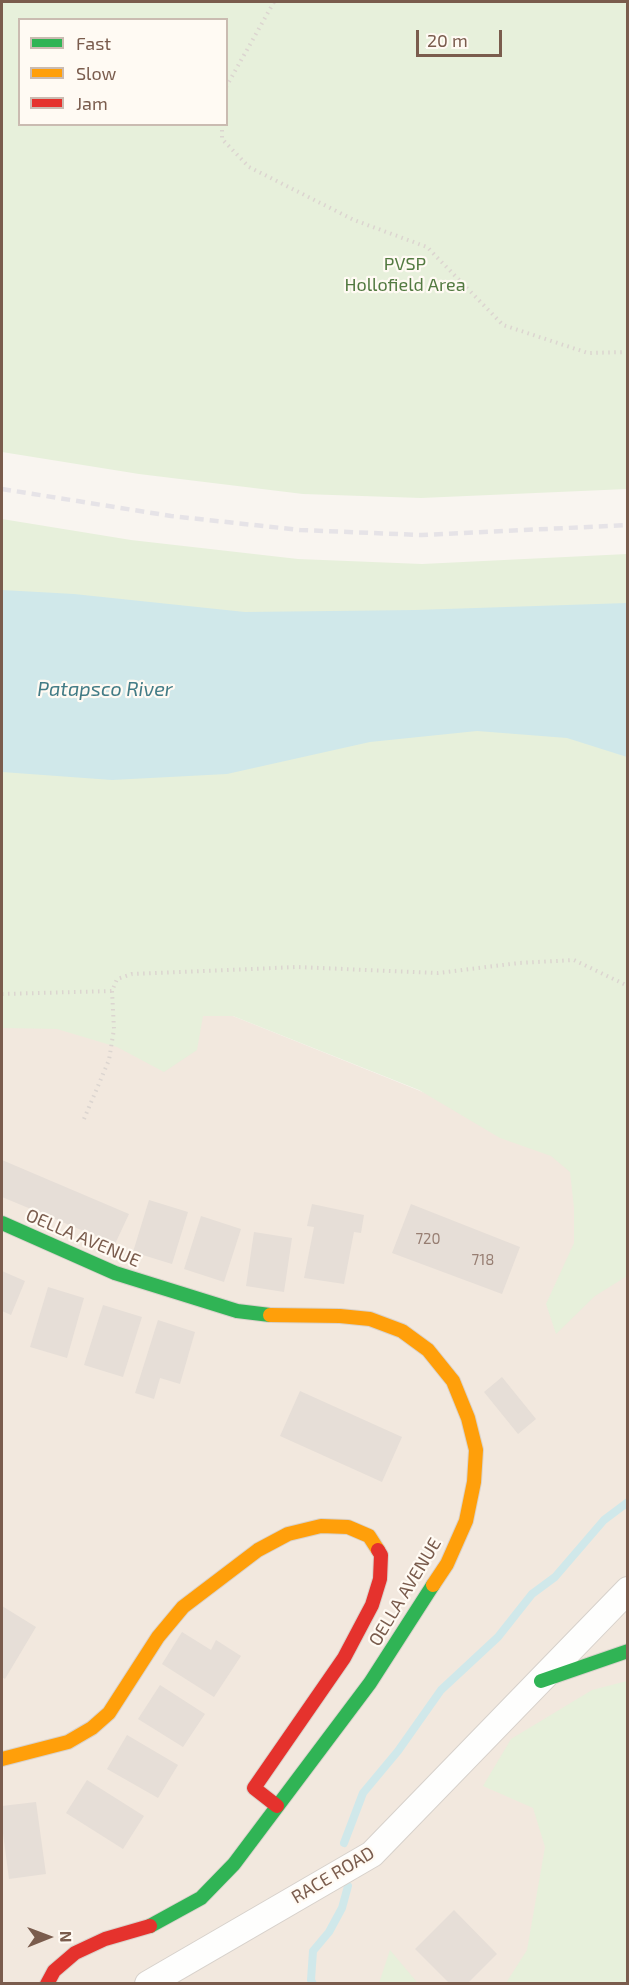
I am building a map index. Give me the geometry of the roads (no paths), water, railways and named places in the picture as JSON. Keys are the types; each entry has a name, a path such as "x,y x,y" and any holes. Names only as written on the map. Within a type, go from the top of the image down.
{"street":[{"name":"OELLA AVENUE","path":"2,1223 115,1273 237,1311 274,1316 340,1316 370,1319 402,1331 428,1350 453,1381 468,1418 476,1450 474,1482 466,1521 447,1564 370,1683 234,1864 201,1898 154,1925 105,1939 75,1953 54,1971 47,1983"},
{"path":"2,1759 69,1742 92,1728 109,1713 158,1637 183,1607 258,1550 288,1534 321,1526 348,1527 369,1536 381,1555 380,1579 372,1605 344,1658 254,1788 277,1806"},
{"name":"RACE ROAD","path":"148,1983 372,1854 627,1590"},
{"name":"RACE ROAD","path":"541,1681 627,1651"}],"water":[{"name":"Patapsco River","path":"2,590 74,594 245,612 415,610 627,603 627,757 567,738 477,731 370,742 227,774 112,780 2,772"}],"waterway":[{"path":"344,1843 363,1793 398,1751 441,1690 498,1637 532,1594 555,1577 604,1520 628,1502"},
{"path":"313,1984 311,1980 313,1951 329,1932 342,1908 348,1886"}],"railway":[{"path":"2,489 171,516 300,530 422,535 628,525"}],"park label":[{"name":"PVSP Hollofield Area","path":"405,274"}]}
